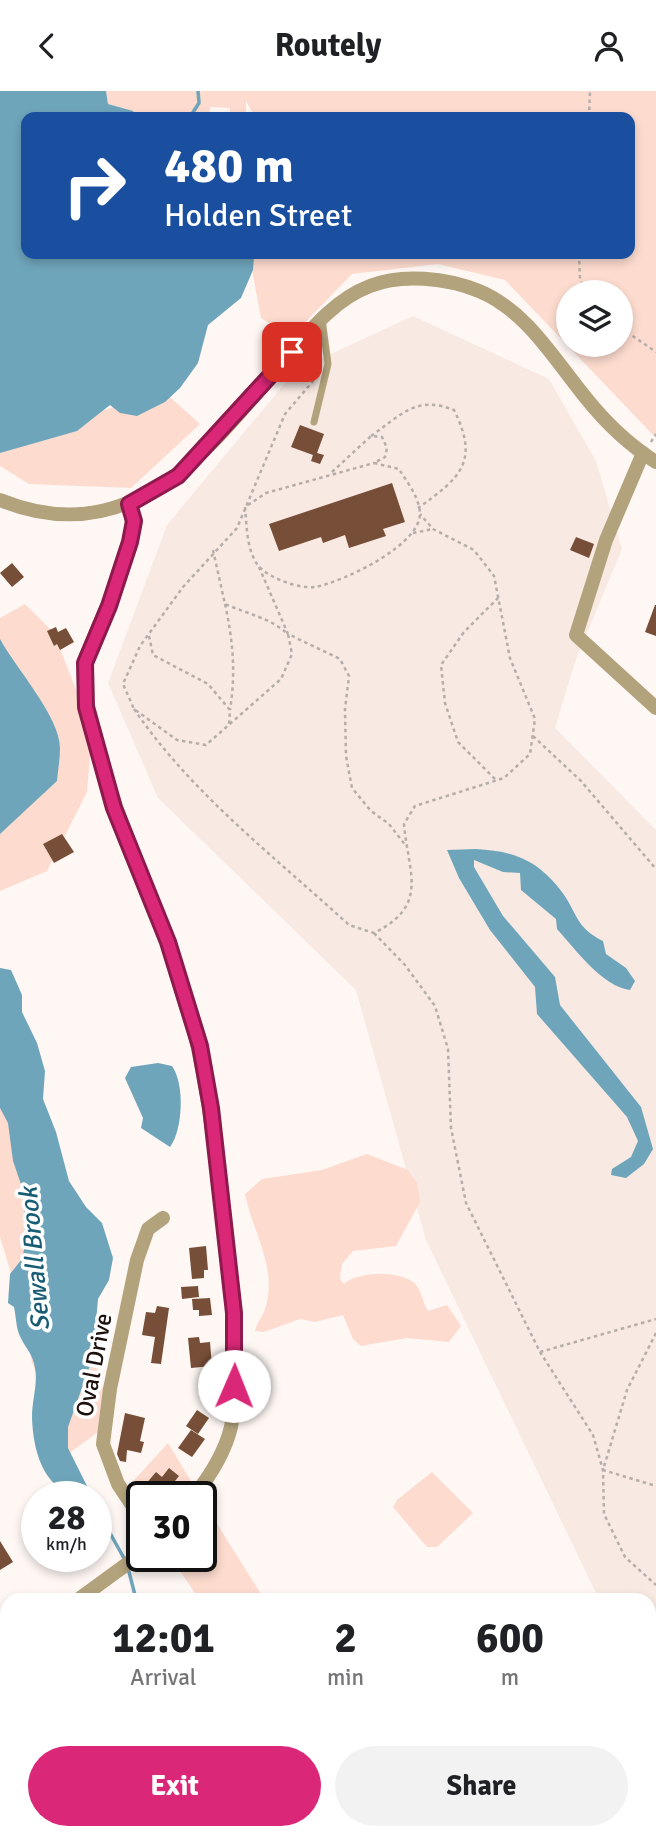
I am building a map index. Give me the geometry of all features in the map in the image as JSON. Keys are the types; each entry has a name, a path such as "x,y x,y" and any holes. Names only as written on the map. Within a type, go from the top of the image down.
{"street":[{"path":"0,501 32,512 92,514 129,504 178,476 256,394 322,318 355,293 382,282 446,281 496,299 539,337 603,418 656,462"},
{"path":"643,453 606,540 576,636 656,708"},
{"path":"129,504 134,521 130,542 109,606 85,663 84,684 86,707 114,808 168,942 188,1002 211,1108 234,1313 234,1408 222,1453 204,1481"},
{"name":"Oval Drive","path":"126,1494 114,1475 103,1444 110,1388 137,1260 148,1229 163,1218"},
{"path":"87,1593 126,1564"}],"lane":[{"path":"314,422 328,364 322,318"}],"path":[{"path":"589,112 590,91"},
{"path":"579,259 580,280"},
{"path":"633,336 656,352"},
{"path":"328,364 285,414 237,528 214,550 183,587 149,636 123,684 134,709 156,742 191,781 349,925 374,933 405,965 436,1006 448,1049 451,1128 466,1203 540,1352 593,1435 603,1470 604,1514 625,1557 656,1585"},
{"path":"328,474 371,436 415,404 437,403 454,410 466,445 465,465 450,485 418,508"},
{"path":"245,507 266,493 373,463 385,457 387,448 382,437 371,436"},
{"path":"373,463 399,470 415,494 420,514 433,529 474,550 494,576 510,658 535,719 530,754 505,778 415,806 404,824 406,846 414,874 408,905 392,924 374,933"},
{"path":"134,709 177,740 206,745 281,679 292,654 288,634 249,546 245,507"},
{"path":"413,533 420,514"},
{"path":"258,566 278,579 312,587 342,579 377,560 413,533 433,529"},
{"path":"214,550 234,642 234,686 229,725"},
{"path":"496,781 457,742 445,703 441,665 464,632 498,598"},
{"path":"225,604 254,618 271,620 288,634 340,659 349,675 345,709 346,756 352,788 371,811 389,824 406,846"},
{"path":"149,636 153,655 208,684 230,710"},
{"path":"533,736 581,781 656,869"},
{"path":"540,1352 656,1319"},
{"path":"603,1470 627,1390 656,1333"},
{"path":"603,1470 656,1486"}],"shaded area":[{"path":"106,91 656,91 656,438 579,357 633,357 633,280 556,280 556,333 505,280 438,264 352,274 291,337 261,318 250,259 635,259 635,112 252,112 246,101 246,112 230,112 230,108 210,107 210,112 133,112 108,104"},
{"path":"413,316 549,379 596,461 622,549 575,662 555,728 656,830 656,1593 595,1591 426,1240 356,990 158,798 108,683 167,525 296,370"},
{"path":"163,391 200,424 131,488 29,484 0,466 0,444"},
{"path":"25,604 54,633 92,731 87,792 47,871 0,891 0,618"},
{"path":"0,1006 112,1422 68,1454 32,1362 18,1296 0,1237"},
{"path":"367,1154 408,1170 417,1183 420,1202 396,1246 353,1251 342,1264 340,1279 344,1284 369,1274 402,1277 417,1286 428,1311 447,1305 461,1326 449,1342 407,1338 361,1346 353,1339 343,1315 315,1322 300,1319 264,1332 255,1331 266,1306 268,1277 245,1194 262,1179 322,1170"},
{"path":"168,1443 191,1481 133,1481"},
{"path":"432,1472 473,1513 437,1547 427,1547 393,1507 397,1500"},
{"path":"217,1524 260,1593 195,1593 181,1572 217,1572"}],"water":[{"path":"0,91 106,91 108,104 134,112 21,112 21,259 254,259 253,270 241,298 208,325 198,363 180,388 165,402 137,416 120,413 110,405 77,431 0,453"},
{"path":"0,639 45,707 53,722 60,748 57,781 0,834"},
{"path":"476,849 514,855 544,872 562,892 587,931 603,941 606,954 626,968 635,981 630,990 620,987 590,966 557,929 556,919 521,890 520,873 503,872 474,860 474,867 503,916 555,977 560,1005 641,1107 653,1149 644,1164 626,1178 611,1175 612,1169 631,1157 638,1141 627,1117 537,1014 535,987 490,930 459,878 447,850"},
{"path":"0,968 11,970 22,995 22,1012 37,1043 45,1071 43,1099 56,1132 69,1181 86,1207 102,1223 113,1258 109,1280 98,1299 93,1357 68,1427 68,1448 84,1481 52,1481 44,1470 35,1445 32,1417 35,1368 19,1334 14,1307 8,1303 10,1274 22,1259 25,1245 24,1193 13,1161 8,1123 0,1108"},
{"path":"158,1063 172,1066 181,1095 178,1130 170,1147 141,1128 143,1118 125,1078 131,1067"}],"building":[{"path":"300,425 324,434 317,453 324,455 320,464 311,461 313,455 291,447"},
{"path":"392,483 405,522 383,529 386,536 349,548 345,535 323,543 321,537 279,551 269,524"},
{"path":"576,537 594,544 589,558 570,550"},
{"path":"12,563 24,577 12,587 0,573"},
{"path":"656,605 656,636 645,632"},
{"path":"56,627 58,632 66,628 74,642 60,650 57,644 54,646 47,631"},
{"path":"62,834 74,852 54,863 43,844"},
{"path":"206,1246 208,1270 204,1270 204,1278 192,1279 189,1248"},
{"path":"198,1286 199,1297 182,1299 181,1287"},
{"path":"210,1298 212,1315 199,1316 199,1310 193,1310 192,1299"},
{"path":"157,1306 169,1308 161,1364 151,1363 155,1337 142,1335 146,1312 155,1313"},
{"path":"199,1337 200,1343 210,1342 212,1366 191,1368 188,1338"},
{"path":"197,1410 209,1418 198,1434 186,1426"},
{"path":"125,1413 145,1418 140,1441 144,1442 141,1453 127,1450 126,1462 120,1461 117,1454"},
{"path":"191,1430 205,1439 192,1457 178,1448"},
{"path":"169,1468 179,1476 175,1481 148,1481 156,1472 162,1477"},
{"path":"0,1541 13,1562 0,1570"}],"waterway":[{"path":"193,112 199,103 198,91"},
{"name":"Sewall Brook","path":"112,1537 125,1560"},
{"name":"Sewall Brook","path":"129,1572 134,1593"}],"route":[{"path":"234,1386 234,1313 211,1108 200,1046 168,942 114,808 86,707 85,663 109,606 130,542 134,521 129,504 178,476 292,352"}]}
